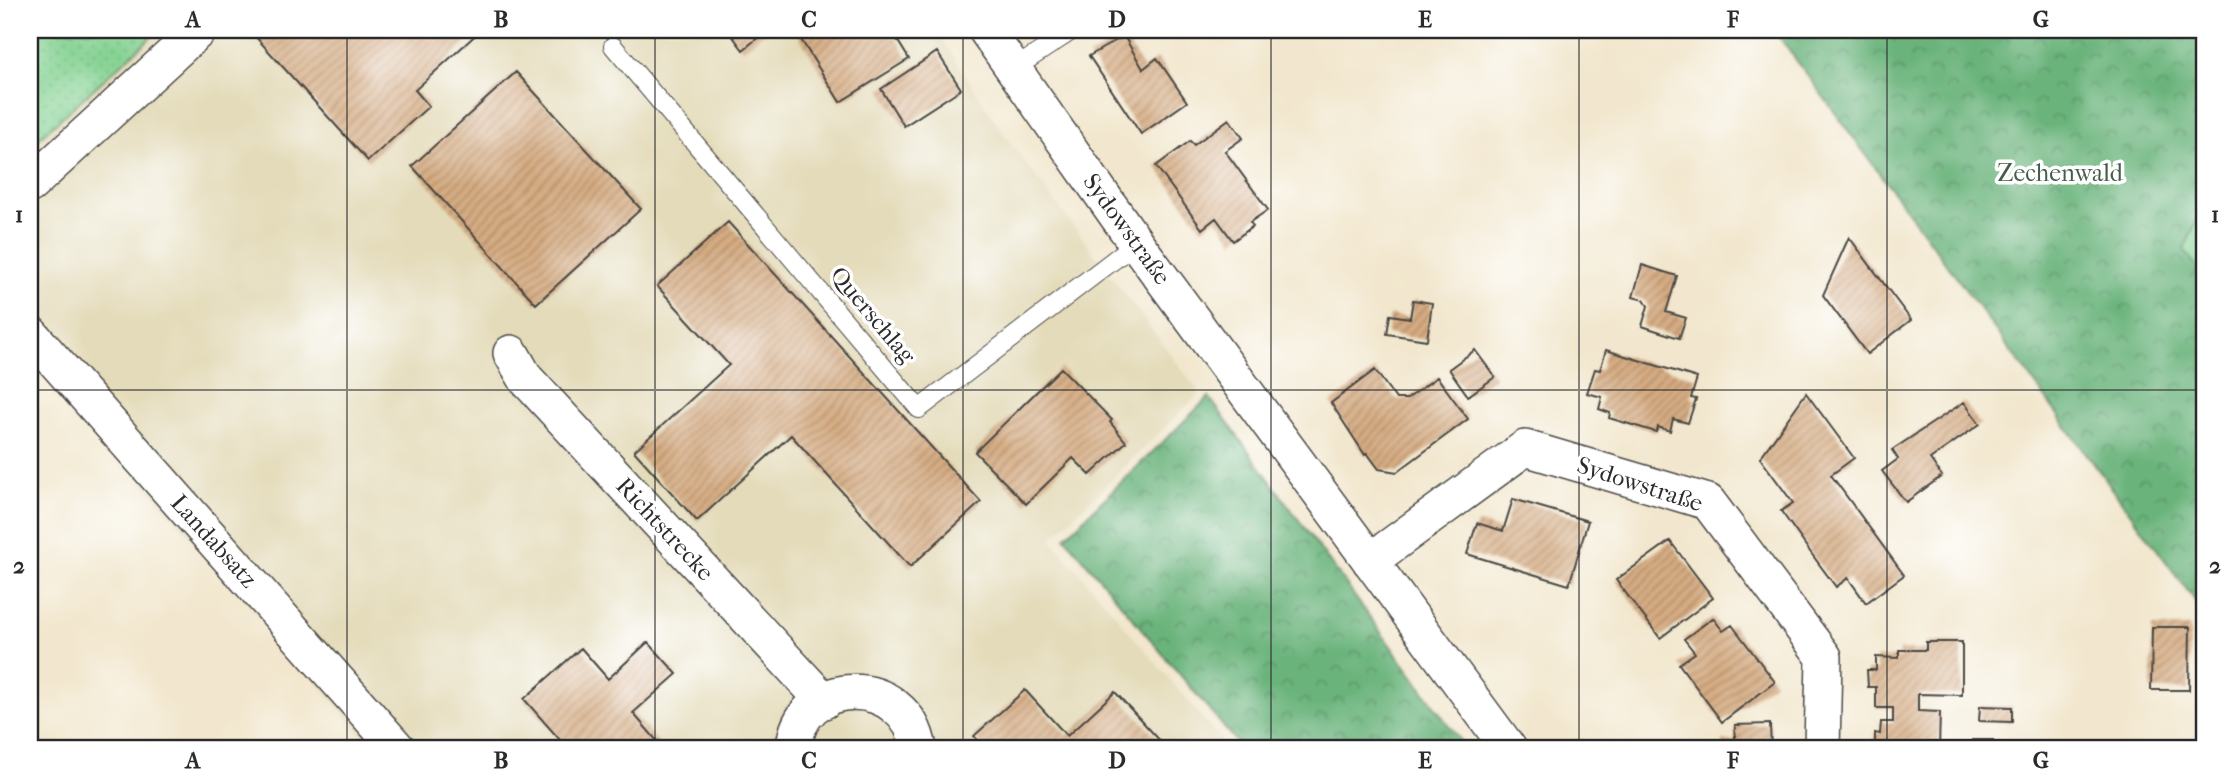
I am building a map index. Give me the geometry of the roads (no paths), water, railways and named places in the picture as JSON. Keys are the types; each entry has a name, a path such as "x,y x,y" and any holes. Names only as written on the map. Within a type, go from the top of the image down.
{"street":[{"path":"30,185 199,30"},
{"name":"Sydowstraße","path":"986,30 1136,243 1509,749"},
{"name":"Landabsatz","path":"30,333 398,749"},
{"name":"Richtstrecke","path":"511,353 526,379 824,701"},
{"name":"Sydowstraße","path":"1370,561 1525,448 1708,502 1824,657 1822,749"},
{"path":"794,749 800,726 824,701 841,694 858,692 876,695 891,702 905,714 916,734 919,749"}],"lane":[{"path":"1012,70 1073,30"},
{"name":"Querschlag","path":"613,46 919,409 1136,243"}],"park label":[{"name":"Zechenwald","path":"2060,173"}]}
